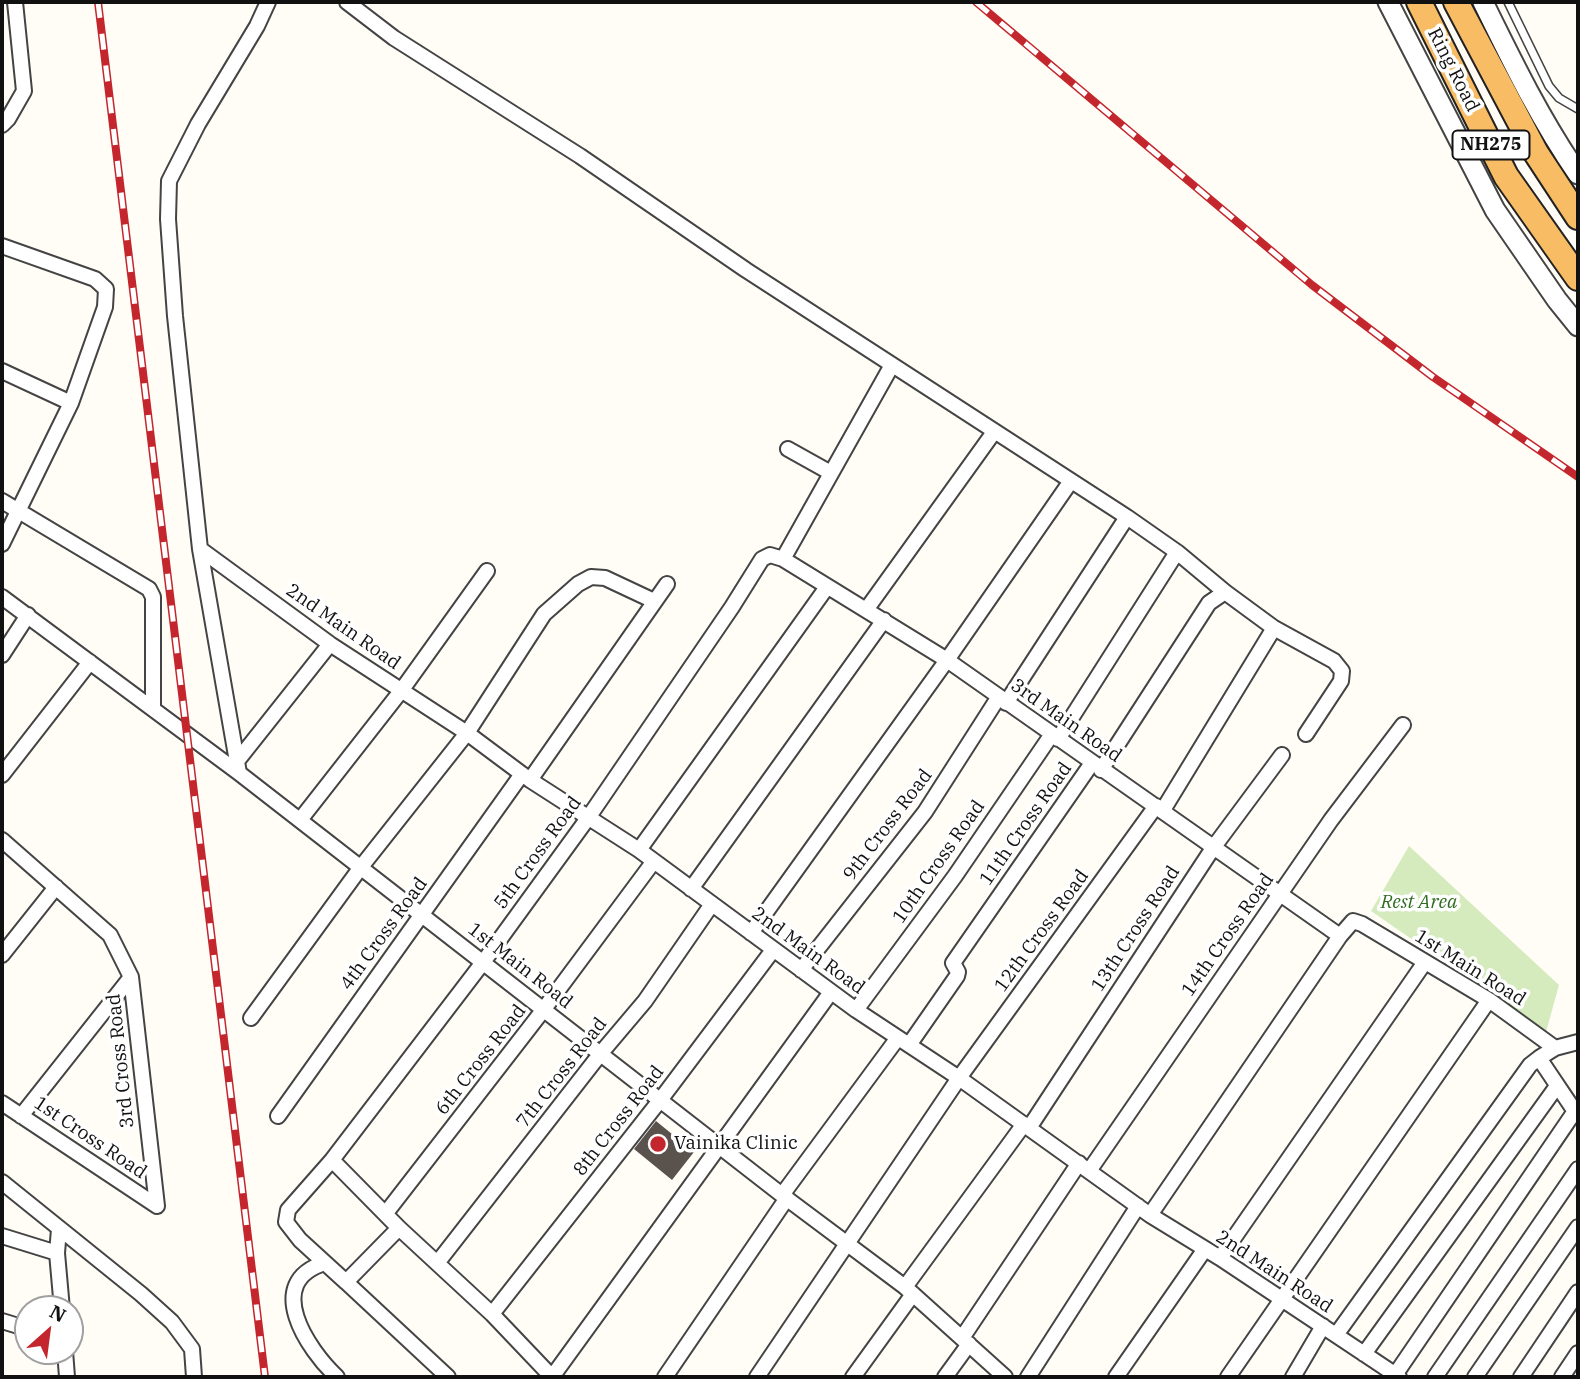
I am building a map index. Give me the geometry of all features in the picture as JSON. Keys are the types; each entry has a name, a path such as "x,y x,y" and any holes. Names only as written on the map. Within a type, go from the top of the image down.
{"highway":[{"name":"Ring Road","path":"1419,2 1506,176 1578,278"},
{"name":"Ring Road","path":"1456,2 1536,153 1578,217"}],"street":[{"path":"2,125 24,91 15,2"},
{"path":"239,766 200,548 174,316 168,219 169,181 198,124 257,26 268,2"},
{"path":"347,2 394,38 580,156 746,270 1127,517 1177,552 1225,593 1274,628 1334,661 1342,671 1341,681 1306,734"},
{"path":"1388,2 1495,210 1578,327"},
{"path":"1483,2 1551,135 1578,174"},
{"path":"2,246 95,279 106,289 106,306 71,403 2,544"},
{"path":"783,559 892,365"},
{"path":"2,371 71,403"},
{"path":"866,610 994,432"},
{"path":"788,449 831,473"},
{"path":"751,933 947,660 1071,481"},
{"path":"2,501 149,589 153,597 153,709"},
{"name":"9th Cross Road","path":"801,970 925,812 1057,624 1127,517"},
{"name":"2nd Main Road","path":"200,548 330,644 639,850 856,1010 1144,1210 1323,1326 1389,1374"},
{"name":"10th Cross Road","path":"856,1010 1055,736 1177,552"},
{"name":"5th Cross Road","path":"325,1262 290,1230 286,1222 288,1210 332,1160 484,961 588,818 762,559 770,555 783,559"},
{"name":"3rd Main Road","path":"783,559 947,660 1340,936"},
{"path":"300,820 401,691 487,571"},
{"path":"251,1018 361,867 467,733 544,614 578,584 592,577 604,578 654,601"},
{"name":"4th Cross Road","path":"278,1116 422,915 667,584"},
{"path":"639,850 827,587"},
{"name":"11th Cross Road","path":"903,1042 957,976 958,972 953,963 1097,766 1209,604 1225,593"},
{"name":"1st Main Road","path":"2,597 153,709 239,766 300,820 785,1197 909,1290 1005,1377"},
{"path":"2,655 28,615"},
{"path":"691,889 884,620"},
{"name":"12th Cross Road","path":"757,1377 959,1079 1159,808 1214,726 1274,628"},
{"path":"239,766 330,644"},
{"path":"2,775 90,662"},
{"name":"14th Cross Road","path":"945,1377 965,1341 1084,1167 1331,820 1403,725"},
{"name":"13th Cross Road","path":"853,1377 909,1290 1026,1126 1213,848 1282,755"},
{"name":"3rd Cross Road","path":"2,840 110,935 131,976 157,1206"},
{"name":"6th Cross Road","path":"386,1213 544,1009 654,861"},
{"path":"2,955 56,887"},
{"name":"7th Cross Road","path":"438,1262 601,1053 645,1001 712,904"},
{"name":"1st Main Road","path":"1340,936 1353,921 1362,923 1489,1000 1555,1048"},
{"path":"1028,1377 1340,936"},
{"name":"8th Cross Road","path":"492,1314 774,950"},
{"path":"1220,1258 1425,962"},
{"path":"21,1116 131,976"},
{"path":"332,1160 399,1228 492,1314 552,1377 831,992"},
{"path":"1228,1377 1489,1000"},
{"path":"665,1377 785,1197 903,1042"},
{"path":"1336,1335 1530,1065 1555,1048 1578,1042"},
{"path":"1389,1374 1577,1113 1539,1058"},
{"path":"1364,1354 1557,1086"},
{"name":"1st Cross Road","path":"2,1103 157,1206"},
{"path":"1435,1377 1578,1169"},
{"path":"2,1182 142,1294 172,1322 192,1349 194,1377"},
{"path":"1475,1377 1578,1227"},
{"path":"346,1282 399,1228"},
{"path":"59,1229 57,1253 61,1295"},
{"path":"2,1236 57,1253"},
{"path":"1116,1377 1205,1249"},
{"path":"337,1377 322,1363 301,1332 294,1313 297,1285 305,1273 325,1262 448,1377"},
{"path":"1521,1377 1578,1292"},
{"path":"1293,1377 1323,1326"},
{"path":"1562,1377 1578,1353"}],"lane":[{"path":"1508,2 1549,86 1559,98 1578,109"}],"green space":[{"name":"Rest Area","path":"1409,846 1559,985 1546,1032 1371,911"}],"building":[{"path":"656,1121 694,1152 672,1180 634,1149"}],"railway":[{"path":"98,2 265,1377"},
{"path":"976,2 1312,285 1433,377 1578,477"}],"place":[{"name":"Vainika Clinic","path":"658,1144"}]}
